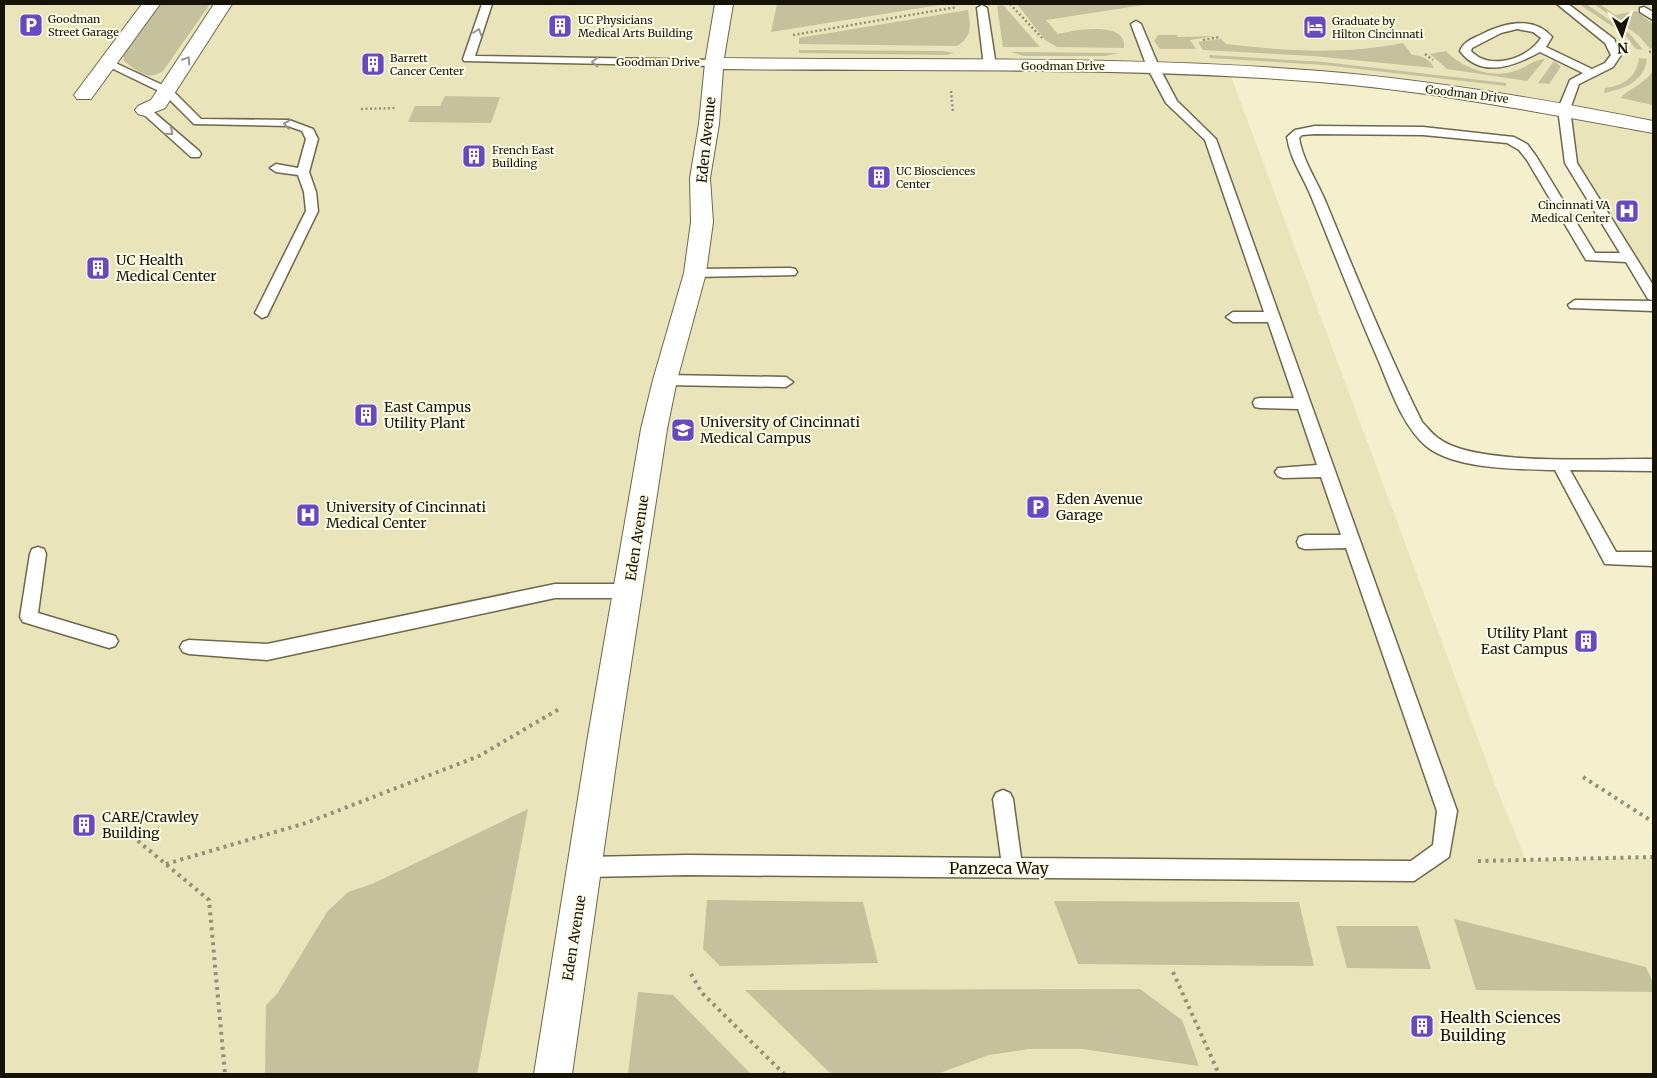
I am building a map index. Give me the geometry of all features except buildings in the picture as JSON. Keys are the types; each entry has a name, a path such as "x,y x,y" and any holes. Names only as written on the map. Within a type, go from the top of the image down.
{"street":[{"path":"84,95 151,4"},
{"path":"145,110 158,104 224,4"},
{"name":"Eden Avenue","path":"553,1074 654,429 665,380 695,273 702,222 700,178 709,124 714,62 724,4"},
{"name":"Goodman Drive","path":"714,62 1153,67 1276,73 1505,98 1653,127"}],"lane":[{"name":"Goodman Drive","path":"487,4 468,59 714,62"},
{"path":"1562,4 1610,40 1616,55 1609,65 1574,82 1564,109 1571,163 1653,296"},
{"path":"982,8 990,66"},
{"path":"1644,10 1653,17"},
{"path":"1136,24 1153,67 1172,103 1210,139 1352,541 1305,542"},
{"path":"1515,24 1532,27 1547,37 1540,48 1512,63 1499,65 1476,60 1465,51 1467,46 1505,26 1515,24"},
{"path":"1540,48 1591,73"},
{"path":"107,62 167,91 198,122 289,123 307,129 312,139 303,172 310,192 312,211 262,313"},
{"path":"145,110 195,154"},
{"path":"1631,258 1591,257 1532,158 1523,147 1510,140 1423,131 1315,130 1298,132 1293,137 1295,150 1316,193 1352,284 1416,425 1433,443 1457,454 1499,462 1653,464"},
{"path":"276,168 303,172"},
{"path":"695,273 790,272"},
{"path":"1575,305 1653,306"},
{"path":"1233,317 1273,317"},
{"path":"665,380 786,382"},
{"path":"1260,403 1304,404"},
{"path":"1559,463 1610,558 1653,559"},
{"path":"1283,472 1327,471"},
{"name":"Panzeca Way","path":"584,867 1414,871 1442,850 1447,811 1352,541"},
{"path":"38,554 29,617 109,641"},
{"path":"189,647 267,652 398,626 556,591 628,590"},
{"path":"1003,799 1012,868"}],"path":[{"path":"1010,4 1047,44"},
{"path":"787,36 966,5"},
{"path":"1649,52 1653,51"},
{"path":"951,91 953,113"},
{"path":"361,109 397,108"},
{"path":"166,864 306,823 480,756 559,709"},
{"path":"1584,777 1653,822"},
{"path":"132,836 209,900 225,1074"},
{"path":"1478,861 1653,857"},
{"path":"1173,972 1219,1074"},
{"path":"691,974 702,993 784,1074"}],"shaded area":[{"name":"University of Cincinnati Medical Campus","path":"4,4 1653,4 1653,296 1571,163 1564,109 1229,71 1496,787 1526,860 1653,858 1653,1074 4,1074"},
{"path":"160,4 210,4 163,71 152,75 142,74 124,61 123,54"},
{"path":"777,4 946,4 771,32"},
{"path":"1017,4 1150,4 1046,20 1058,34 1087,29 1109,30 1117,33 1123,39 1124,48 1057,47 1045,40"},
{"path":"1579,4 1586,4 1630,34 1643,50 1636,49 1625,35"},
{"path":"1594,4 1600,4 1615,15 1636,11 1653,24 1653,47 1650,49 1639,36"},
{"path":"1003,5 1040,47 1003,47 997,6"},
{"path":"968,10 970,21 968,35 957,46 799,44 799,38"},
{"path":"1158,35 1177,35 1178,37 1215,36 1190,40 1196,49 1160,49 1154,41"},
{"path":"1221,39 1226,44 1315,51 1381,47 1403,43 1412,55 1425,58 1434,68 1313,56 1203,50 1198,42"},
{"path":"799,50 944,51 954,53 946,55 799,53"},
{"path":"1446,51 1469,67 1497,74 1515,71 1537,60 1545,59 1527,81 1447,69 1430,54"},
{"path":"1011,52 1119,53 1105,56 1024,56"},
{"path":"1209,55 1324,62 1506,83 1506,86 1324,65 1210,58"},
{"path":"1639,58 1647,59 1642,73 1637,79 1626,87 1604,93 1605,88 1618,85 1632,75 1636,70"},
{"path":"1554,61 1560,68 1549,84 1538,83"},
{"path":"1653,71 1653,105 1621,98 1625,93 1645,80"},
{"path":"445,96 500,97 491,123 408,122 415,106 440,106"},
{"path":"528,809 477,1074 265,1074 266,1005 277,994 327,912 348,892 372,884"},
{"path":"707,900 863,902 878,963 720,966 703,949"},
{"path":"1054,901 1299,902 1314,966 1078,964"},
{"path":"1454,919 1646,967 1653,983 1653,992 1476,990"},
{"path":"1336,926 1418,926 1431,969 1347,968"},
{"path":"1140,989 1182,1020 1199,1066 1082,1049 1029,1049 989,1055 937,1074 831,1074 745,990"},
{"path":"638,992 673,995 751,1074 628,1074"}],"place":[{"name":"Goodman Street Garage","path":"31,25"},
{"name":"UC Physicians Medical Arts Building","path":"560,26"},
{"name":"Graduate by Hilton Cincinnati","path":"1315,27"},
{"name":"Barrett Cancer Center","path":"373,64"},
{"name":"French East Building","path":"474,156"},
{"name":"UC Biosciences Center","path":"879,177"},
{"name":"Cincinnati VA Medical Center","path":"1627,211"},
{"name":"UC Health Medical Center","path":"98,268"},
{"name":"East Campus Utility Plant","path":"366,415"},
{"name":"University of Cincinnati Medical Campus","path":"683,430"},
{"name":"Eden Avenue Garage","path":"1038,507"},
{"name":"University of Cincinnati Medical Center","path":"308,515"},
{"name":"Utility Plant East Campus","path":"1586,641"},
{"name":"CARE/Crawley Building","path":"84,825"},
{"name":"Health Sciences Building","path":"1422,1026"}]}
